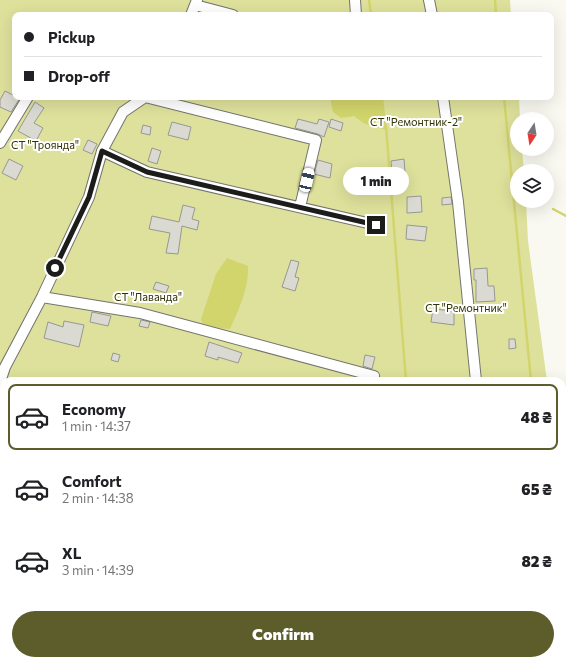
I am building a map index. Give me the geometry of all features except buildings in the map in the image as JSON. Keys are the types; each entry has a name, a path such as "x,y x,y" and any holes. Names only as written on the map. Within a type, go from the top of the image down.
{"street":[{"path":"355,0 356,12"},
{"path":"430,0 432,12"},
{"path":"192,12 196,2 224,12"},
{"path":"1,137 26,100"},
{"path":"2,377 5,367 42,297 89,197 102,151 123,112 141,100"},
{"path":"157,100 316,140 300,207"},
{"path":"443,100 458,202 476,377"},
{"path":"102,151 147,172 376,225"},
{"path":"42,297 140,313 374,377"}],"green space":[{"path":"0,0 510,0 511,12 12,12 12,100 519,100 520,112 510,112 510,156 523,156 523,164 510,164 510,208 526,208 528,241 546,377 0,377"}],"shaded area":[{"path":"331,100 383,100 387,130 365,124 354,116 341,118 333,112"},
{"path":"227,258 248,266 245,290 230,329 203,324 201,319 216,274"}],"waterway":[{"path":"369,0 371,12"},
{"path":"495,0 496,12"},
{"path":"504,100 531,377"},
{"path":"386,126 406,377"},
{"path":"553,209 566,216"}],"route":[{"path":"55,268 89,197 102,151 147,172 376,225"}],"park label":[{"name":"СТ \"Ремонтник-2\"","path":"416,121"},
{"name":"СТ \"Троянда\"","path":"45,144"},
{"name":"СТ \"Лаванда\"","path":"148,296"},
{"name":"СТ \"Ремонтник\"","path":"466,307"}]}
